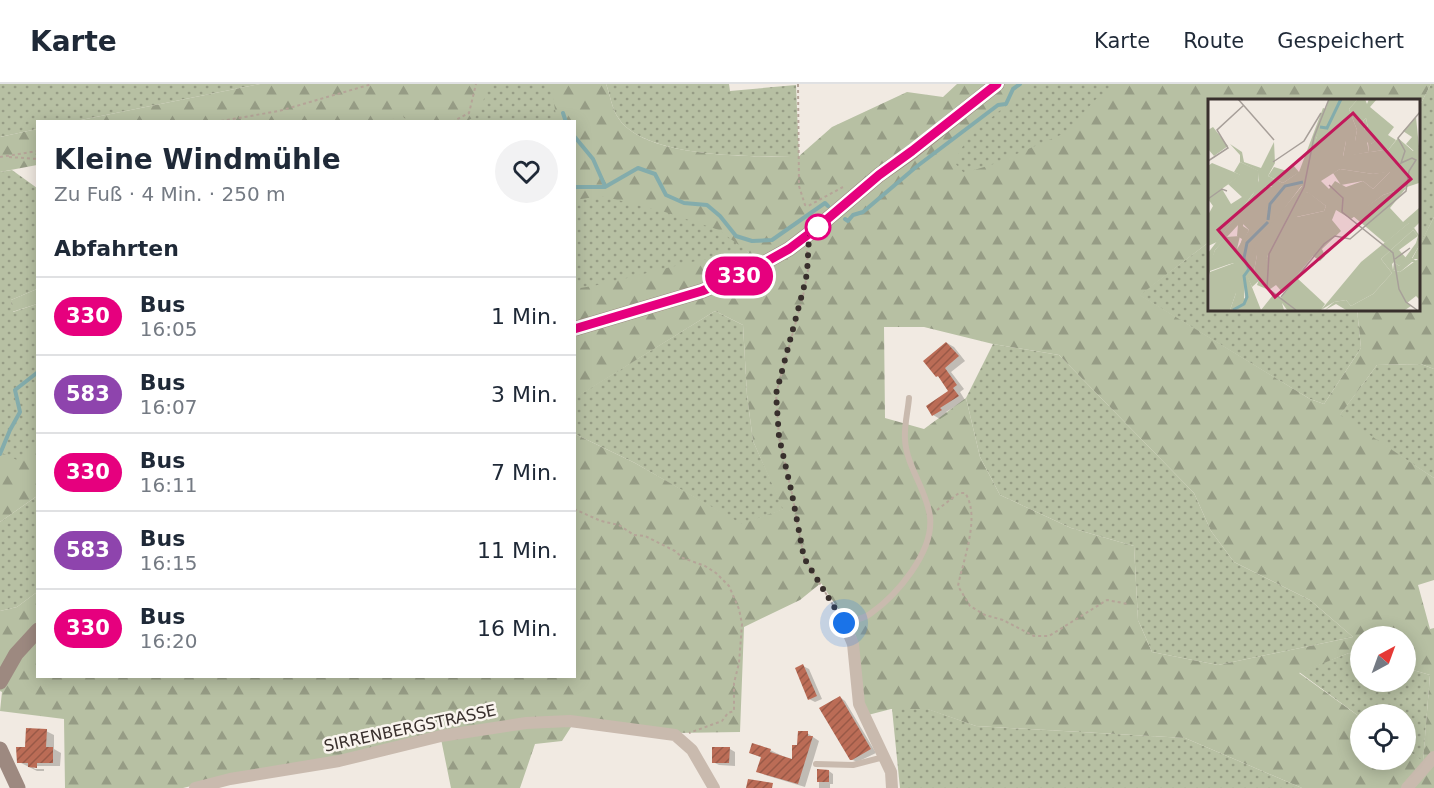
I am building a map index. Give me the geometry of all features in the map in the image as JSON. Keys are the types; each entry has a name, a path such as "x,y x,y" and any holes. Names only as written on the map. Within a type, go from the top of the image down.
{"main road":[{"path":"576,328 702,291 748,272 789,249 879,175 997,84"},
{"path":"0,681 16,654 36,632"},
{"path":"1,756 18,788"}],"street":[{"path":"844,623 854,644 859,704 891,772 892,788"},
{"name":"SIRRENBERGSTRASSE","path":"195,788 230,779 339,761 441,736 526,723 570,721 675,735"},
{"path":"675,735 692,750 714,788"},
{"path":"1407,788 1434,758"}],"lane":[{"path":"844,623 868,616 888,599 912,571 926,546 930,532 930,516 905,439 909,398"},
{"path":"816,764 853,765 884,757"}],"path":[{"path":"227,120 279,111 372,84"},
{"path":"456,120 469,113 476,84"},
{"path":"798,84 799,186 805,205 808,206 850,183"},
{"path":"1,156 36,151"},
{"path":"1,156 36,159"},
{"path":"810,233 807,253 808,270 776,394 779,437 804,558 844,623"},
{"path":"930,516 959,492 968,497 971,527 958,586 970,606 985,615 1003,620 1034,636 1049,636 1107,600 1128,604"},
{"path":"576,510 601,521 620,525 634,536 645,536 675,550 683,558 716,573 729,586 740,609 741,645 734,683 734,711 728,713 722,721 693,732 675,735"}],"green space":[{"path":"0,84 260,84 81,120 36,120 36,129 0,137"},
{"path":"260,84 491,84 476,116 469,120 408,120 403,116 388,120 81,120"},
{"path":"446,84 574,84 750,254 576,315 576,120 336,120"},
{"path":"547,84 606,84 619,119 633,132 652,142 702,153 798,157 832,127 907,92 943,97 957,84 1032,84 968,137 954,162 964,173 991,165 1065,133 1095,100 1116,84 1431,84 1419,107 1419,99 1208,99 1208,243 1140,295 1310,399 1324,404 1361,348 1357,310 1419,310 1419,245 1434,217 1434,369 1421,364 1377,365 1340,415 1434,478 1434,580 1418,585 1430,629 1434,628 1434,788 1302,788 1185,738 976,726 927,709 891,709 868,715 862,704 856,636 821,583 800,600 744,627 740,732 674,733 572,718 229,777 183,788 65,788 64,719 0,711 2,692 0,691 0,611 17,607 36,593 36,678 576,678 576,434 635,463 742,524 783,509 753,441 747,395 743,325 715,311 576,397 576,289 691,262 749,253 719,230 662,211 601,196 576,200 576,120 557,120 551,86","holes":["884,327 924,327 993,344 1059,355 1194,493 1211,531 1234,562 1310,600 1350,634 1350,626 1416,626 1416,671 1430,675 1423,761 1416,756 1416,770 1350,770 1350,710 1299,673 1350,653 1350,638 1218,665 1152,652 1138,620 1134,546 1071,528 1000,495 980,457 966,398 924,429 885,418"]},
{"path":"606,84 729,84 730,91 796,85 799,157 702,153 652,142 633,132 619,119"},
{"path":"1025,84 1136,84 1071,143 866,216 982,121 1006,105"},
{"path":"1431,84 1434,84 1434,217 1419,247 1419,107"},
{"path":"36,129 36,165 0,172 0,137"},
{"path":"12,170 36,187 36,289 11,300 13,312 36,304 36,447 0,476 0,172"},
{"path":"1208,243 1208,310 1357,310 1361,348 1324,404 1310,399 1139,295"},
{"path":"36,289 36,304 12,312 11,300"},
{"path":"715,311 743,325 747,395 753,441 784,509 742,525 635,463 576,434 576,397"},
{"path":"993,344 1059,355 1194,493 1211,531 1234,562 1310,600 1350,634 1350,638 1218,665 1152,652 1138,620 1134,546 1071,528 1000,495 980,457 966,398"},
{"path":"1421,364 1434,369 1434,478 1339,416 1377,365"},
{"path":"36,446 36,497 0,522 0,452 17,460"},
{"path":"36,497 36,593 17,607 0,611 0,522"},
{"path":"1349,653 1350,692 1416,692 1416,671 1430,675 1423,762 1416,757 1416,704 1350,704 1350,710 1299,672"},
{"path":"892,709 928,709 976,726 1185,738 1302,788 900,788"},
{"path":"526,726 571,727 562,741 535,744 520,788 451,788 441,739"}],"building":[{"path":"946,342 959,356 945,368 957,385 953,388 959,396 932,416 926,406 948,391 938,376 936,377 923,361"},
{"path":"803,664 817,696 808,700 795,668"},
{"path":"840,696 871,749 852,760 819,708"},
{"path":"26,728 47,729 46,747 53,747 53,763 37,763 37,768 28,767 28,763 17,763 16,747 25,747"},
{"path":"798,731 808,731 808,736 813,736 798,784 756,772 761,757 749,753 752,743 792,759 792,745 797,745"},
{"path":"712,747 730,747 729,763 712,763"},
{"path":"817,769 829,770 829,782 817,782"},
{"path":"748,779 773,783 772,788 746,788"}],"waterway":[{"path":"845,219 848,221 853,215 863,212 916,167 998,105 1006,104 1013,89 1020,84"},
{"path":"563,113 565,120"},
{"path":"576,138 593,159 605,186"},
{"path":"576,187 605,187 638,168 655,174 666,195 684,203 707,205 720,216 736,236 752,241 772,240 825,203 828,206"},
{"path":"0,454 20,412 15,390 36,374"}],"bus line":[{"name":"330","path":"576,328 702,291 748,272 789,249 879,175 997,84"}],"route":[{"path":"818,227 810,233 807,253 808,270 776,394 779,437 804,558 844,623"}]}
